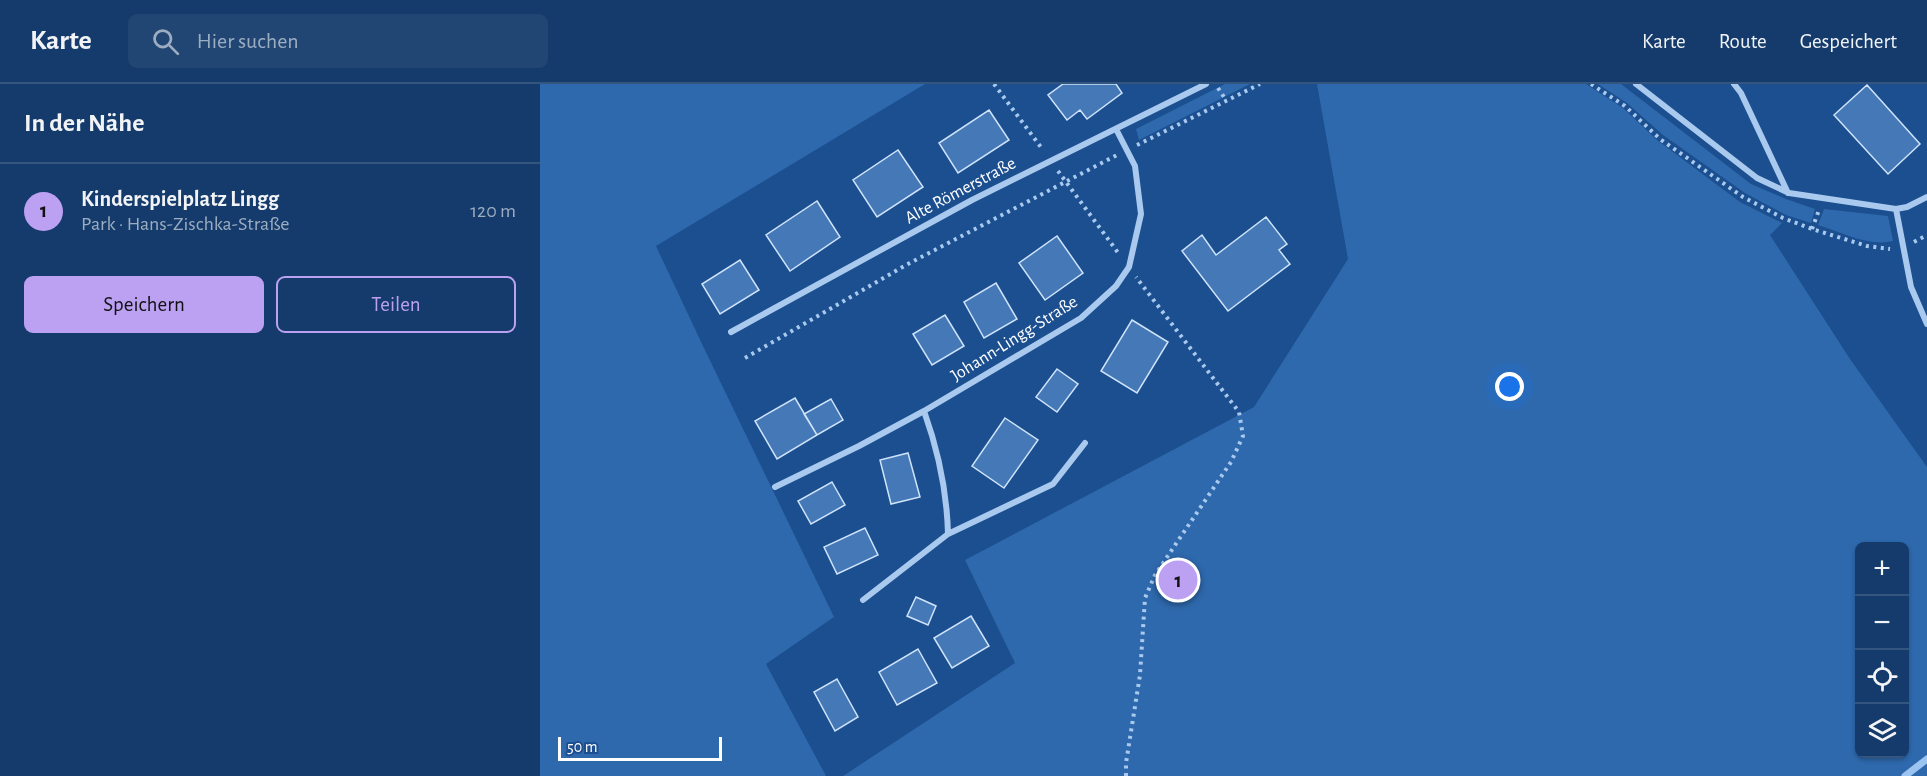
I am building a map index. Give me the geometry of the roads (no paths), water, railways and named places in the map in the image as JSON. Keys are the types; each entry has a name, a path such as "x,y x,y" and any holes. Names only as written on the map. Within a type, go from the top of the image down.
{"street":[{"name":"Alte Römerstraße","path":"731,332 952,210 1206,84"},
{"path":"1636,84 1757,178 1789,194 1896,209 1907,207 1927,197"},
{"path":"1734,84 1741,93 1789,194"},
{"name":"Johann-Lingg-Straße","path":"775,487 924,411 1081,318 1116,286 1129,267 1141,214 1135,166 1116,129"},
{"path":"1896,209 1911,287 1927,324"},
{"path":"924,411 934,439 948,514 948,534"},
{"path":"863,600 948,534 1053,484 1085,443"}],"waterway":[{"path":"1905,776 1927,759"}],"place":[{"name":"Kinderspielplatz Lingg","path":"1178,580"}]}
